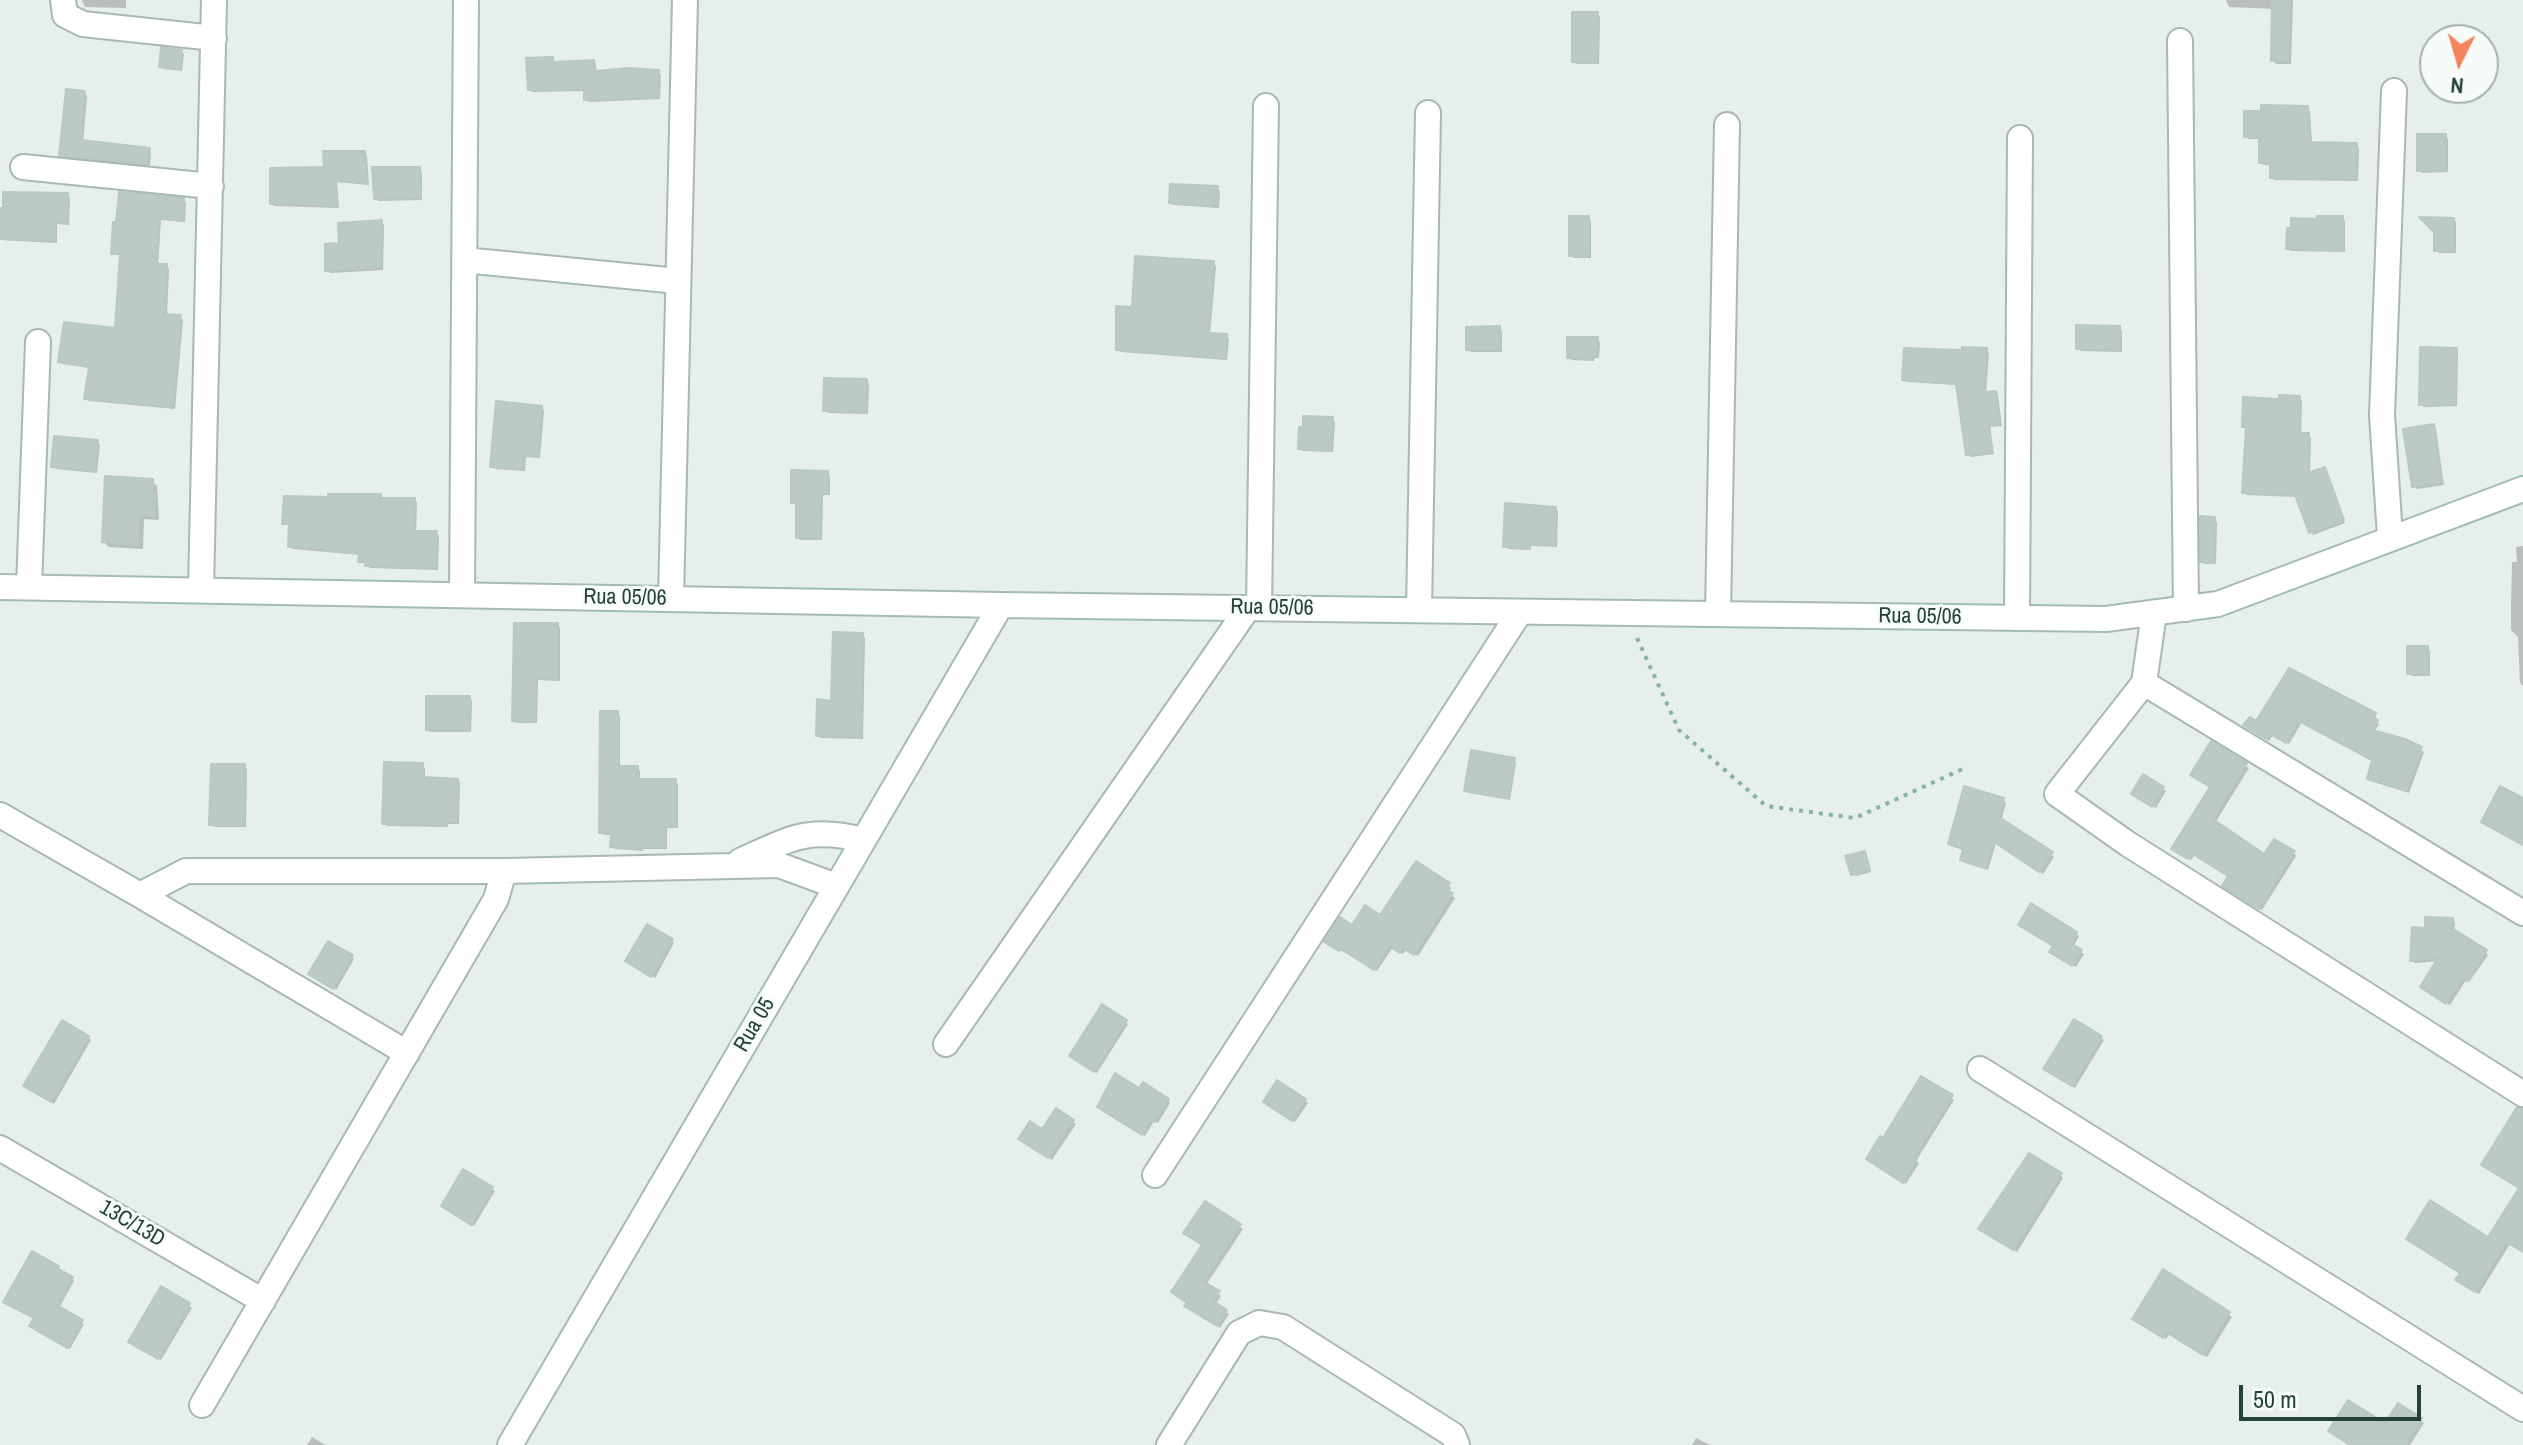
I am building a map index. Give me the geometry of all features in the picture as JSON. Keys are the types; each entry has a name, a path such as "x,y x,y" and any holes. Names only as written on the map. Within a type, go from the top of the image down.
{"street":[{"path":"63,0 65,15 83,24 214,38"},
{"path":"201,590 214,0"},
{"path":"462,595 466,0"},
{"path":"671,599 685,0"},
{"path":"2180,41 2186,609"},
{"path":"2390,537 2382,415 2394,91"},
{"path":"946,1044 1253,608 1266,106"},
{"path":"1419,610 1428,113"},
{"path":"1718,614 1727,125"},
{"path":"2017,618 2020,138"},
{"path":"23,167 211,186"},
{"path":"464,260 678,281"},
{"path":"29,587 38,342"},
{"name":"Rua 05/06","path":"0,587 1001,605 2106,619 2218,604 2523,489"},
{"name":"Rua 05","path":"510,1445 1001,605"},
{"path":"1155,1175 1520,612"},
{"path":"2154,613 2144,683 2057,794 2128,844 2523,1094"},
{"path":"2144,683 2523,913"},
{"path":"0,815 407,1053"},
{"path":"729,866 795,836 837,833 863,840"},
{"path":"140,895 186,871 504,871 779,865 836,886"},
{"path":"202,1405 496,899 504,871"},
{"path":"1980,1069 2523,1409"},
{"name":"13C/13D","path":"0,1148 263,1301"},
{"path":"1169,1445 1239,1333 1259,1323 1283,1327 1453,1435 1457,1445"}],"path":[{"path":"1626,613 1679,730 1766,806 1855,818 1967,767"}],"building":[{"path":"2272,0 2290,0 2288,61 2271,61"},
{"path":"1572,12 1598,12 1597,63 1572,62"},
{"path":"161,47 182,50 180,69 159,67"},
{"path":"553,57 553,62 594,60 596,71 628,68 659,70 658,97 584,100 584,89 528,90 526,58"},
{"path":"66,89 85,91 81,140 150,148 147,164 59,156"},
{"path":"2261,105 2308,106 2310,142 2357,143 2356,179 2270,178 2270,163 2259,163 2259,137 2244,137 2244,111 2261,111"},
{"path":"2417,134 2446,134 2446,170 2417,171"},
{"path":"323,151 365,151 367,183 335,181 338,206 270,204 270,168 324,167"},
{"path":"372,167 420,167 421,198 374,199"},
{"path":"1170,184 1218,186 1217,206 1169,203"},
{"path":"3,192 68,193 67,223 55,222 55,241 0,239"},
{"path":"119,192 184,198 183,221 159,218 156,264 167,264 165,314 181,315 173,407 84,399 89,367 58,362 64,322 115,328 120,254 111,254"},
{"path":"1569,216 1589,216 1589,256 1569,256"},
{"path":"2317,216 2343,216 2343,250 2286,249 2291,218 2317,219"},
{"path":"2419,217 2454,218 2454,251 2434,251 2434,232"},
{"path":"382,220 381,267 325,271 325,244 339,243 338,223"},
{"path":"1135,256 1214,261 1208,333 1227,334 1225,358 1116,350 1116,306 1132,307"},
{"path":"2076,325 2120,326 2120,350 2076,349"},
{"path":"1500,326 1500,350 1466,350 1466,327"},
{"path":"1567,337 1598,337 1597,356 1592,359 1567,358"},
{"path":"1962,347 1987,348 1984,392 1996,391 2000,424 1989,425 1992,452 1966,455 1956,384 1902,380 1904,348 1962,350"},
{"path":"2420,347 2457,348 2455,404 2419,405"},
{"path":"824,378 867,379 866,412 823,411"},
{"path":"2279,395 2300,396 2299,433 2309,433 2308,473 2325,467 2344,520 2309,533 2295,495 2242,493 2246,427 2242,427 2243,397 2279,399"},
{"path":"496,401 542,406 538,457 524,455 523,469 490,467"},
{"path":"1303,416 1333,417 1331,451 1298,449"},
{"path":"2434,424 2442,482 2412,487 2403,429"},
{"path":"54,436 98,440 95,471 51,467"},
{"path":"791,470 828,471 828,493 821,493 820,538 796,538 796,503 791,503"},
{"path":"105,476 153,479 154,516 139,515 138,545 102,542"},
{"path":"328,494 381,494 381,498 415,498 414,531 437,531 436,568 365,566 365,562 358,562 359,554 323,548 288,547 289,524 282,524 284,496 328,497"},
{"path":"1505,503 1556,507 1555,545 1503,547"},
{"path":"2200,516 2215,517 2214,563 2200,562"},
{"path":"514,623 558,623 558,679 536,678 535,722 512,721"},
{"path":"833,632 863,633 861,737 816,736 817,699 831,701"},
{"path":"2407,646 2428,646 2428,674 2407,674"},
{"path":"2289,668 2376,713 2373,717 2378,720 2372,730 2422,747 2406,791 2367,779 2372,760 2299,721 2286,743 2270,734 2266,739 2243,725 2250,717 2256,721"},
{"path":"426,696 470,696 469,730 426,730"},
{"path":"600,711 618,711 618,766 638,766 638,779 676,779 676,826 665,826 665,847 610,847 611,833 599,833"},
{"path":"2211,741 2247,763 2213,819 2264,854 2274,839 2295,851 2259,909 2222,886 2228,876 2191,853 2188,859 2171,849 2210,787 2190,775"},
{"path":"1471,750 1515,758 1508,798 1464,791"},
{"path":"384,762 423,763 423,777 458,779 457,822 446,822 445,825 382,824"},
{"path":"211,764 245,764 244,825 209,825"},
{"path":"2143,774 2164,787 2152,807 2131,794"},
{"path":"1964,786 2004,798 1999,817 2053,852 2039,872 1994,842 1985,868 1960,860 1963,849 1948,844"},
{"path":"2500,786 2523,798 2523,845 2481,822"},
{"path":"1865,851 1870,870 1851,875 1845,856"},
{"path":"1416,861 1450,883 1446,889 1453,893 1414,955 1403,948 1400,953 1389,946 1374,970 1324,942 1340,917 1352,925 1365,905 1380,915"},
{"path":"2031,903 2077,932 2071,943 2082,950 2072,966 2049,952 2053,946 2018,925"},
{"path":"2425,917 2453,918 2452,928 2487,950 2471,976 2466,981 2462,979 2446,1004 2420,987 2438,958 2410,961 2412,927 2425,928"},
{"path":"647,924 673,939 651,977 625,961"},
{"path":"328,941 353,955 333,989 308,974"},
{"path":"1102,1004 1127,1020 1094,1072 1069,1056"},
{"path":"2074,1019 2102,1036 2072,1086 2043,1069"},
{"path":"62,1020 89,1036 51,1102 23,1086"},
{"path":"1115,1073 1139,1088 1143,1082 1169,1099 1142,1135 1097,1107"},
{"path":"1921,1076 1953,1095 1914,1157 1917,1159 1903,1183 1866,1159 1880,1136 1883,1138"},
{"path":"1277,1080 1306,1099 1292,1121 1263,1102"},
{"path":"2517,1107 2523,1109 2523,1252 2506,1242 2475,1292 2455,1280 2460,1273 2406,1239 2430,1200 2488,1237 2519,1188 2481,1165"},
{"path":"1056,1108 1074,1120 1048,1158 1018,1139 1030,1121 1042,1129"},
{"path":"2029,1153 2062,1173 2013,1250 1978,1229"},
{"path":"463,1169 493,1187 471,1225 441,1206"},
{"path":"1205,1201 1241,1224 1204,1282 1220,1291 1213,1301 1227,1310 1217,1326 1184,1306 1187,1303 1171,1292 1202,1245 1183,1233"},
{"path":"32,1251 73,1277 57,1305 83,1320 67,1348 29,1326 34,1318 3,1302"},
{"path":"2163,1269 2230,1312 2203,1355 2166,1332 2163,1338 2132,1319"},
{"path":"161,1286 190,1303 158,1359 128,1342"},
{"path":"2348,1400 2385,1423 2398,1403 2422,1418 2406,1445 2350,1445 2328,1431"}]}
